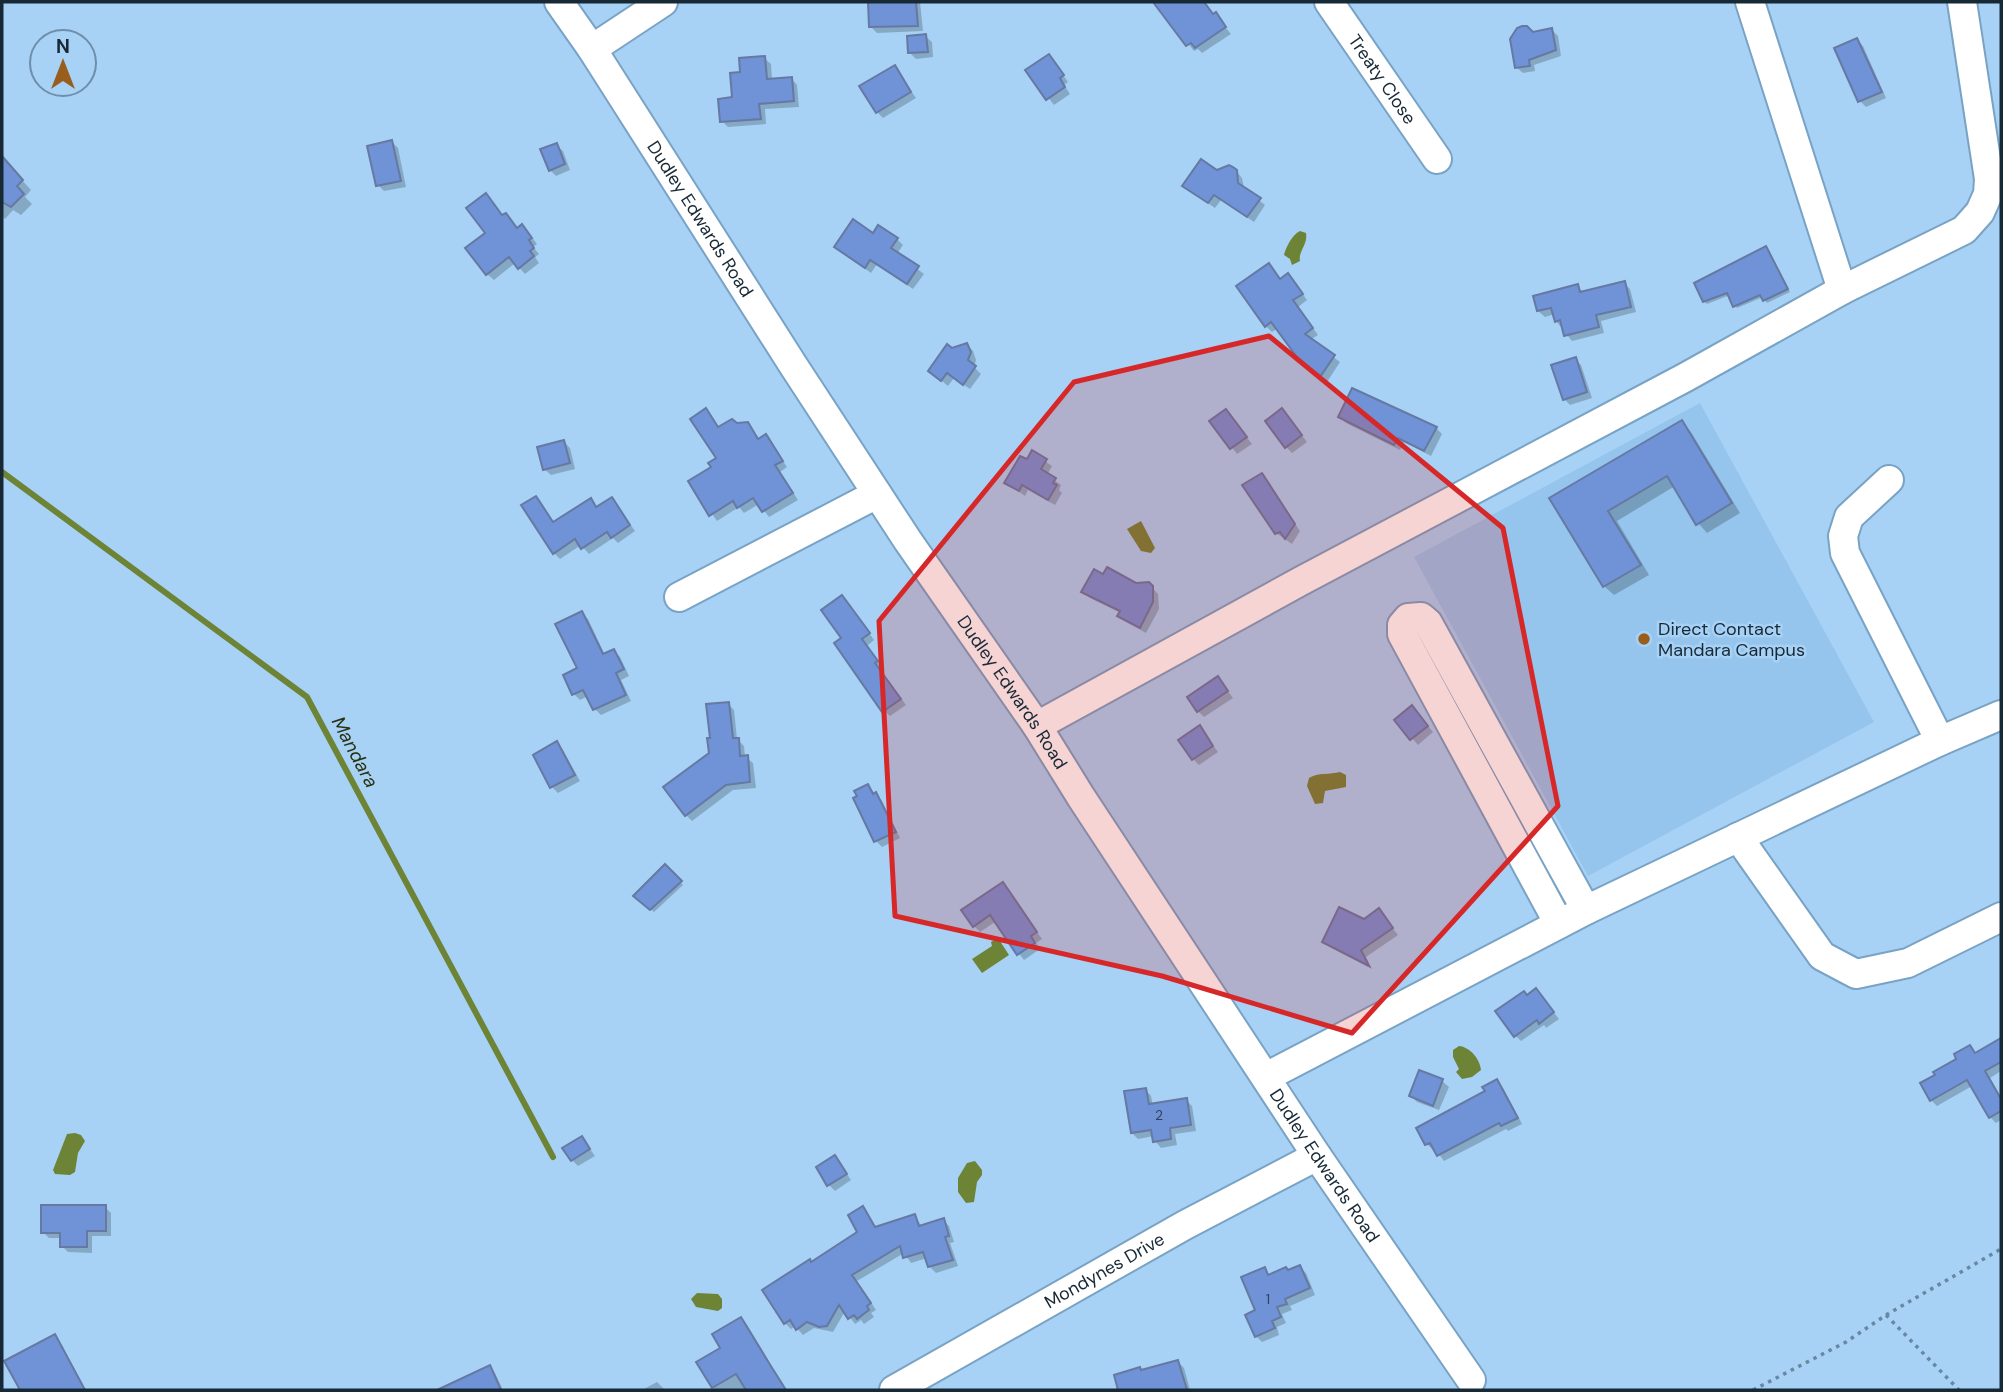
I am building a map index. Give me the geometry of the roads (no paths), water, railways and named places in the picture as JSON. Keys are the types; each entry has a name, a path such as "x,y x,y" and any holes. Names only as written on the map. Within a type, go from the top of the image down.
{"street":[{"name":"Dudley Edwards Road","path":"559,2 592,49 877,494 1037,726 1317,1156 1471,1380"},
{"path":"592,49 663,2"},
{"name":"Treaty Close","path":"1329,2 1437,159"},
{"path":"1750,2 1842,290"},
{"path":"1037,726 1842,290 1964,230 1980,212 1988,194 1989,179 1962,2"},
{"path":"1889,480 1849,517 1843,536 1845,553 1940,741"},
{"path":"679,597 877,494"},
{"path":"1559,924 1402,634 1402,625 1408,618 1421,617 1428,623 1586,910"},
{"path":"1265,1077 1586,910 1940,741 2001,715"},
{"path":"1738,837 1822,956 1856,974 1908,963 2001,917"},
{"name":"Mondynes Drive","path":"894,1390 1185,1225 1317,1156"}],"waterway":[{"name":"Mandara","path":"2,472 307,697 553,1157"}],"place":[{"name":"Direct Contact Mandara Campus","path":"1644,639"}]}
